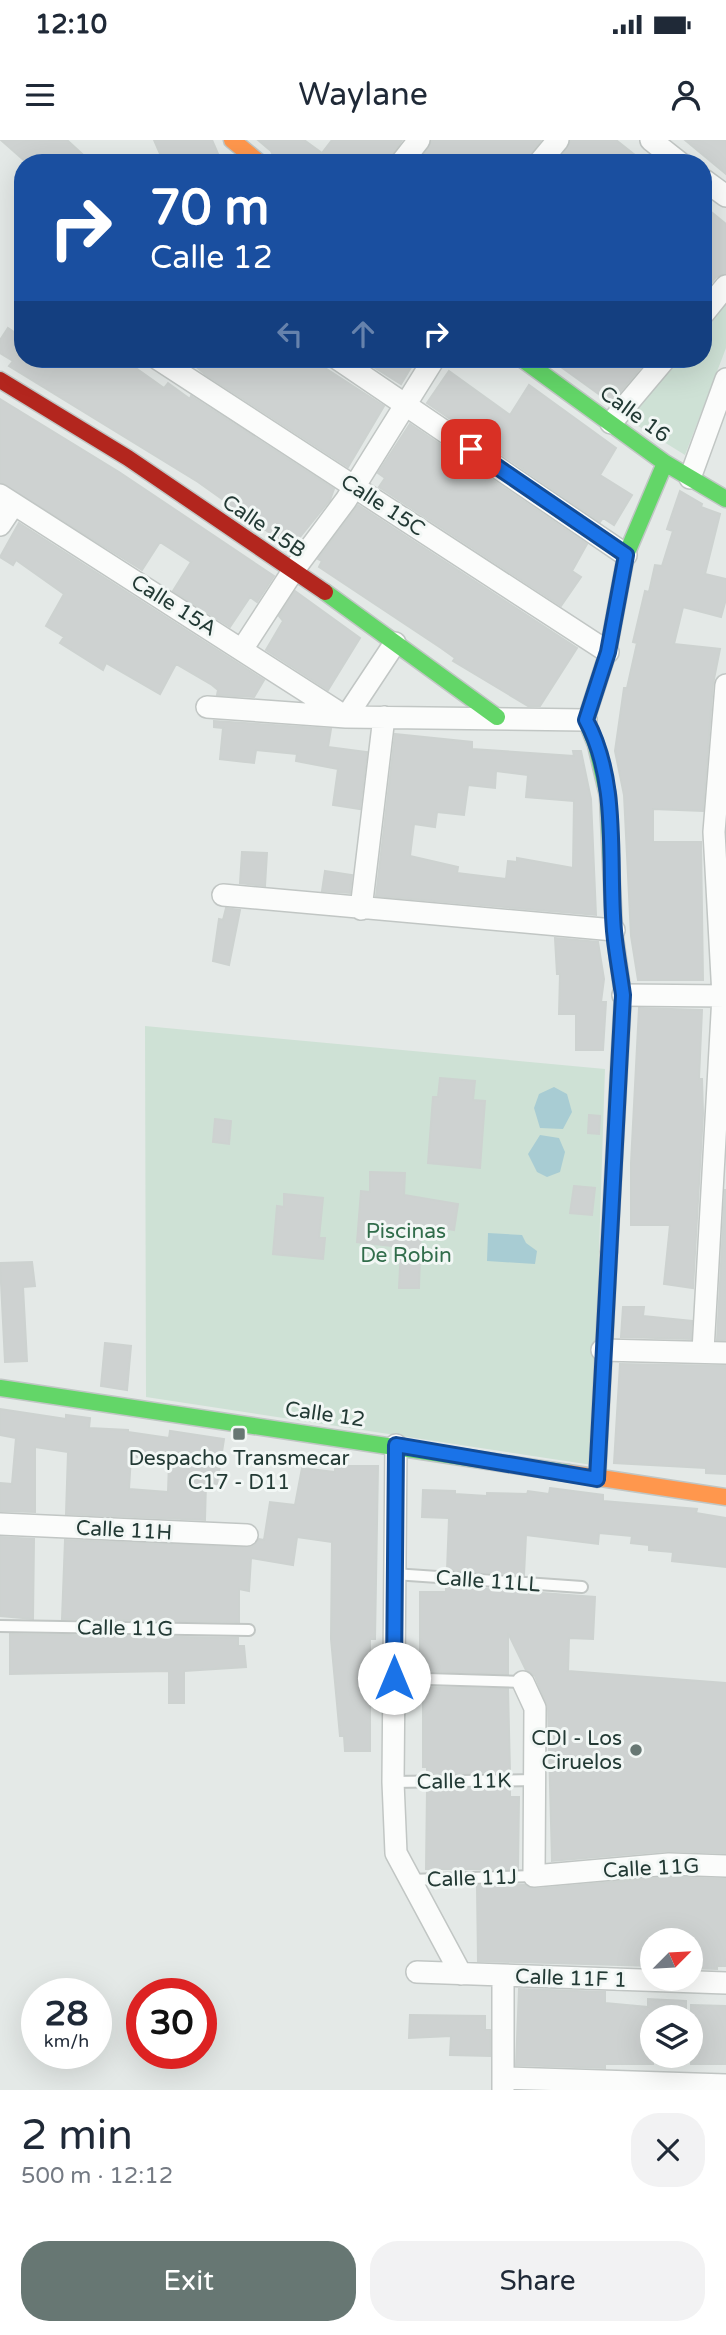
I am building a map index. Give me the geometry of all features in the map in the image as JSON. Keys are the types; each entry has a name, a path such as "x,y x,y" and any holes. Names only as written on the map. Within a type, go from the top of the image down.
{"street":[{"path":"546,154 558,140"},
{"path":"651,140 669,154"},
{"path":"237,141 251,154"},
{"path":"712,303 726,286"},
{"name":"Calle 15C","path":"172,368 608,652"},
{"path":"352,368 626,555"},
{"path":"243,648 293,571 355,486 428,368"},
{"name":"Calle 16","path":"538,368 665,463 726,499"},
{"path":"611,423 657,368"},
{"path":"690,478 722,407 726,379"},
{"name":"Calle 15B","path":"0,380 66,419 293,571 497,717"},
{"path":"597,1479 623,995 614,930 612,830 597,740 586,720 608,652 626,555 665,463"},
{"path":"0,525 7,500"},
{"name":"Calle 15A","path":"7,500 243,648 346,717"},
{"path":"346,717 396,643"},
{"path":"703,1351 711,1172 725,996 714,832 726,685"},
{"path":"207,707 346,717 586,720"},
{"path":"361,909 384,717"},
{"path":"223,895 614,930"},
{"path":"623,995 725,996"},
{"path":"602,1350 726,1353"},
{"name":"Calle 12","path":"0,1388 396,1445 597,1479 726,1497"},
{"path":"396,1445 393,1782 397,1853 409,1880 461,1973"},
{"name":"Calle 11H","path":"0,1524 247,1535"},
{"path":"523,1682 535,1708 534,1876"},
{"name":"Calle 11G","path":"534,1876 669,1864 726,1866"},
{"name":"Calle 11F 1","path":"417,1972 726,1983"},
{"path":"503,1976 504,2084 726,2085"}],"lane":[{"name":"Calle 11LL","path":"394,1574 582,1587"},
{"name":"Calle 11G","path":"0,1626 249,1630"},
{"path":"394,1678 523,1682"},
{"name":"Calle 11K","path":"393,1782 536,1780"},
{"name":"Calle 11J","path":"409,1880 534,1876"}],"green space":[{"path":"726,296 726,348 685,455 622,416 664,368 712,368 712,313"},
{"name":"Piscinas De Robin","path":"145,1026 605,1069 592,1465 146,1397"}],"water":[{"path":"554,1087 567,1094 572,1112 563,1129 540,1128 534,1108 539,1094"},
{"path":"540,1135 559,1138 565,1152 560,1172 547,1177 537,1172 528,1154"},
{"path":"488,1233 522,1235 526,1243 537,1251 535,1264 487,1261"}],"building":[{"path":"1,140 67,140 82,154 17,154"},
{"path":"154,140 212,140 218,154 160,154"},
{"path":"258,140 304,140 322,153 332,140 402,140 393,154 272,154"},
{"path":"432,140 541,140 532,154 423,154"},
{"path":"571,140 616,140 634,154 562,154"},
{"path":"685,140 726,140 726,174 712,162 712,154 702,154"},
{"path":"712,213 726,224 726,273 716,277 712,282"},
{"path":"8,328 14,332 14,368 136,368 164,388 168,383 334,489 330,500 291,548 198,482 9,366 13,361 0,353 0,340"},
{"path":"198,368 325,368 384,406 348,467"},
{"path":"375,368 411,368 401,384"},
{"path":"562,368 640,368 611,403"},
{"path":"449,371 510,415 529,385 616,448 600,475 632,495 614,525 603,518 600,522 427,403"},
{"path":"0,399 119,472 274,576 257,602 250,597 230,627 173,591 191,562 160,542 142,570 0,482"},
{"path":"410,424 587,544 572,571 581,577 561,606 379,487 385,478 378,473"},
{"path":"680,491 702,504 701,507 720,514 705,574 726,579 726,599 721,617 683,607 674,644 720,649 713,684 703,811 653,809 653,842 701,842 703,980 638,980 631,936 624,795 615,751 624,688 627,688 637,643 633,642 645,591 649,592 655,565 662,566 673,531 667,529"},
{"path":"358,505 577,648 540,706 528,706 453,661 455,658 441,648 319,567 322,561 318,559"},
{"path":"19,523 264,680 254,697 217,695 218,690 212,685 176,664 160,694 106,663 103,670 60,643 64,637 46,626 64,594 16,560 13,565 0,557"},
{"path":"295,591 360,638 328,690 266,650 283,621 279,616"},
{"path":"214,721 331,729 328,747 367,752 360,809 333,805 338,769 296,761 297,754 256,750 254,763 220,759 223,728 214,727"},
{"path":"395,734 472,742 472,749 574,756 573,751 581,751 591,799 596,915 376,896","holes":["496,771 528,775 526,797 574,801 573,868 517,858 517,862 508,861 506,879 457,873 458,867 410,856 414,824 435,827 437,812 464,815 468,785 495,788"]},
{"path":"242,852 267,853 265,886 240,883"},
{"path":"325,871 352,875 350,893 322,891"},
{"path":"226,908 240,910 229,965 213,961 219,919 223,920"},
{"path":"555,938 598,942 604,979 601,1002 606,1002 603,1050 576,1050 576,1014 559,1014 560,974 557,974"},
{"path":"639,1008 702,1010 699,1079 702,1079 703,1114 693,1288 664,1284 670,1225 631,1225 631,1163"},
{"path":"440,1078 475,1081 473,1100 485,1101 480,1168 428,1163 433,1097 438,1097"},
{"path":"589,1115 600,1116 599,1134 588,1133"},
{"path":"215,1119 231,1121 229,1144 213,1142"},
{"path":"370,1172 405,1173 404,1195 458,1204 454,1230 421,1224 419,1288 399,1288 401,1247 357,1242 361,1191 370,1192"},
{"path":"574,1186 595,1188 592,1215 570,1213"},
{"path":"725,1189 726,1340 717,1340"},
{"path":"284,1194 323,1198 319,1238 325,1238 323,1259 273,1254 277,1206 284,1207"},
{"path":"32,1262 35,1286 23,1287 27,1361 5,1362 0,1263"},
{"path":"623,1307 644,1307 643,1316 692,1321 691,1339 621,1337"},
{"path":"105,1343 131,1346 127,1390 101,1386"},
{"path":"620,1364 726,1366 725,1474 706,1473 706,1468 614,1463"},
{"path":"0,1409 66,1419 66,1415 90,1418 89,1428 128,1430 169,1438 170,1431 224,1439 217,1484 206,1482 205,1520 66,1514 68,1452 35,1447 35,1512 0,1511 0,1483 12,1484 16,1438 0,1435","holes":["131,1456 169,1462 168,1492 129,1489"]},
{"path":"335,1466 378,1466 375,1639 370,1639 370,1751 345,1751 344,1736 340,1736 331,1639 332,1542 297,1537 293,1565 251,1558 249,1591 239,1589 239,1622 62,1619 65,1540 252,1547 259,1539 264,1540 270,1502 295,1505 302,1468 335,1472"},
{"path":"550,1488 603,1495 603,1501 697,1509 696,1513 726,1518 726,1567 672,1561 673,1552 649,1550 649,1545 631,1543 632,1536 599,1533 598,1544 526,1535 524,1575 447,1570 449,1518 422,1517 423,1490 487,1496 487,1493 527,1494 528,1491 549,1494"},
{"path":"0,1537 34,1539 33,1619 0,1616"},
{"name":"CDI - Los Ciruelos","path":"446,1586 595,1597 593,1639 569,1638 568,1671 726,1683 726,1853 668,1851 552,1861 548,1708 535,1676 526,1670 508,1633 508,1674 423,1671 423,1666 420,1666 420,1592 446,1592"},
{"path":"10,1634 238,1638 238,1646 244,1646 246,1667 184,1671 184,1703 169,1703 169,1671 10,1674"},
{"path":"423,1687 508,1689 510,1772 427,1774 427,1767 423,1767"},
{"path":"510,1788 510,1797 519,1797 518,1869 426,1869 427,1789"},
{"path":"669,1877 726,1879 726,1966 704,1968 704,1928 640,1928 640,1966 478,1961 477,1886 525,1885 535,1889"},
{"path":"519,1989 605,1992 605,2003 640,2006 640,2064 605,2064 605,2068 516,2065"},
{"path":"648,1999 686,2001 686,2005 648,2005"},
{"path":"703,2005 726,2006 726,2064 703,2064"},
{"path":"410,2015 485,2016 485,2030 490,2030 490,2056 450,2055 451,2036 409,2038"}],"traffic: fast":[{"path":"534,368 665,463 726,499"},
{"path":"609,1252 623,995 614,931 608,796 596,745 586,720 608,652 626,555 665,463"},
{"path":"325,592 497,717"},
{"path":"0,1388 568,1473"}],"traffic: slow":[{"path":"232,140 249,154"},
{"path":"568,1473 726,1497"}],"traffic: jam":[{"path":"0,380 128,458 325,592"},
{"path":"597,1479 609,1252"}],"place":[{"name":"Despacho Transmecar C17 - D11","path":"239,1434"},
{"name":"CDI - Los Ciruelos","path":"636,1750"}],"route":[{"path":"394,1678 396,1445 597,1479 623,995 614,930 612,830 597,740 586,720 608,652 626,555 471,449"}]}
